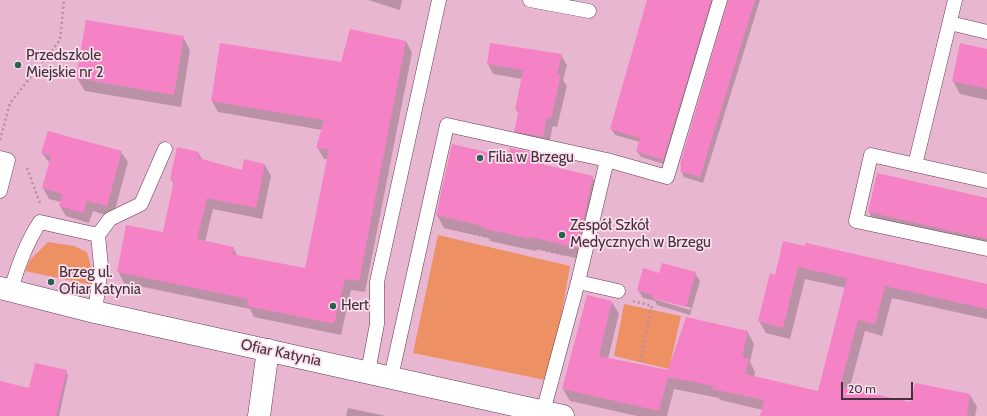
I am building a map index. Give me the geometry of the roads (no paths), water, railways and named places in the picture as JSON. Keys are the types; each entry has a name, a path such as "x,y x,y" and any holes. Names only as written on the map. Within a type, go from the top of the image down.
{"street":[{"name":"Ofiar Katynia","path":"5,289 95,312 553,414"},
{"path":"259,416 268,350"}],"lane":[{"path":"368,372 377,324 377,282 439,0"},
{"path":"530,0 589,11"},
{"path":"391,377 447,125 607,160 667,177 720,0"},
{"path":"915,165 955,0"},
{"path":"950,23 987,32"},
{"path":"95,312 101,266 98,235 110,220 140,204 165,149"},
{"path":"987,181 872,155 856,221 987,249"},
{"path":"0,191 4,159"},
{"path":"553,414 578,282 607,160"},
{"path":"5,289 29,238 40,222 98,235"},
{"path":"578,282 618,292"}],"place":[{"name":"Przedszkole Miejskie nr 2","path":"18,65"},
{"name":"Filia w Brzegu","path":"480,158"},
{"name":"Zespół Szkół Medycznych w Brzegu","path":"562,235"},
{"name":"Brzeg ul. Ofiar Katynia","path":"51,282"},
{"name":"Hert","path":"333,306"}]}
